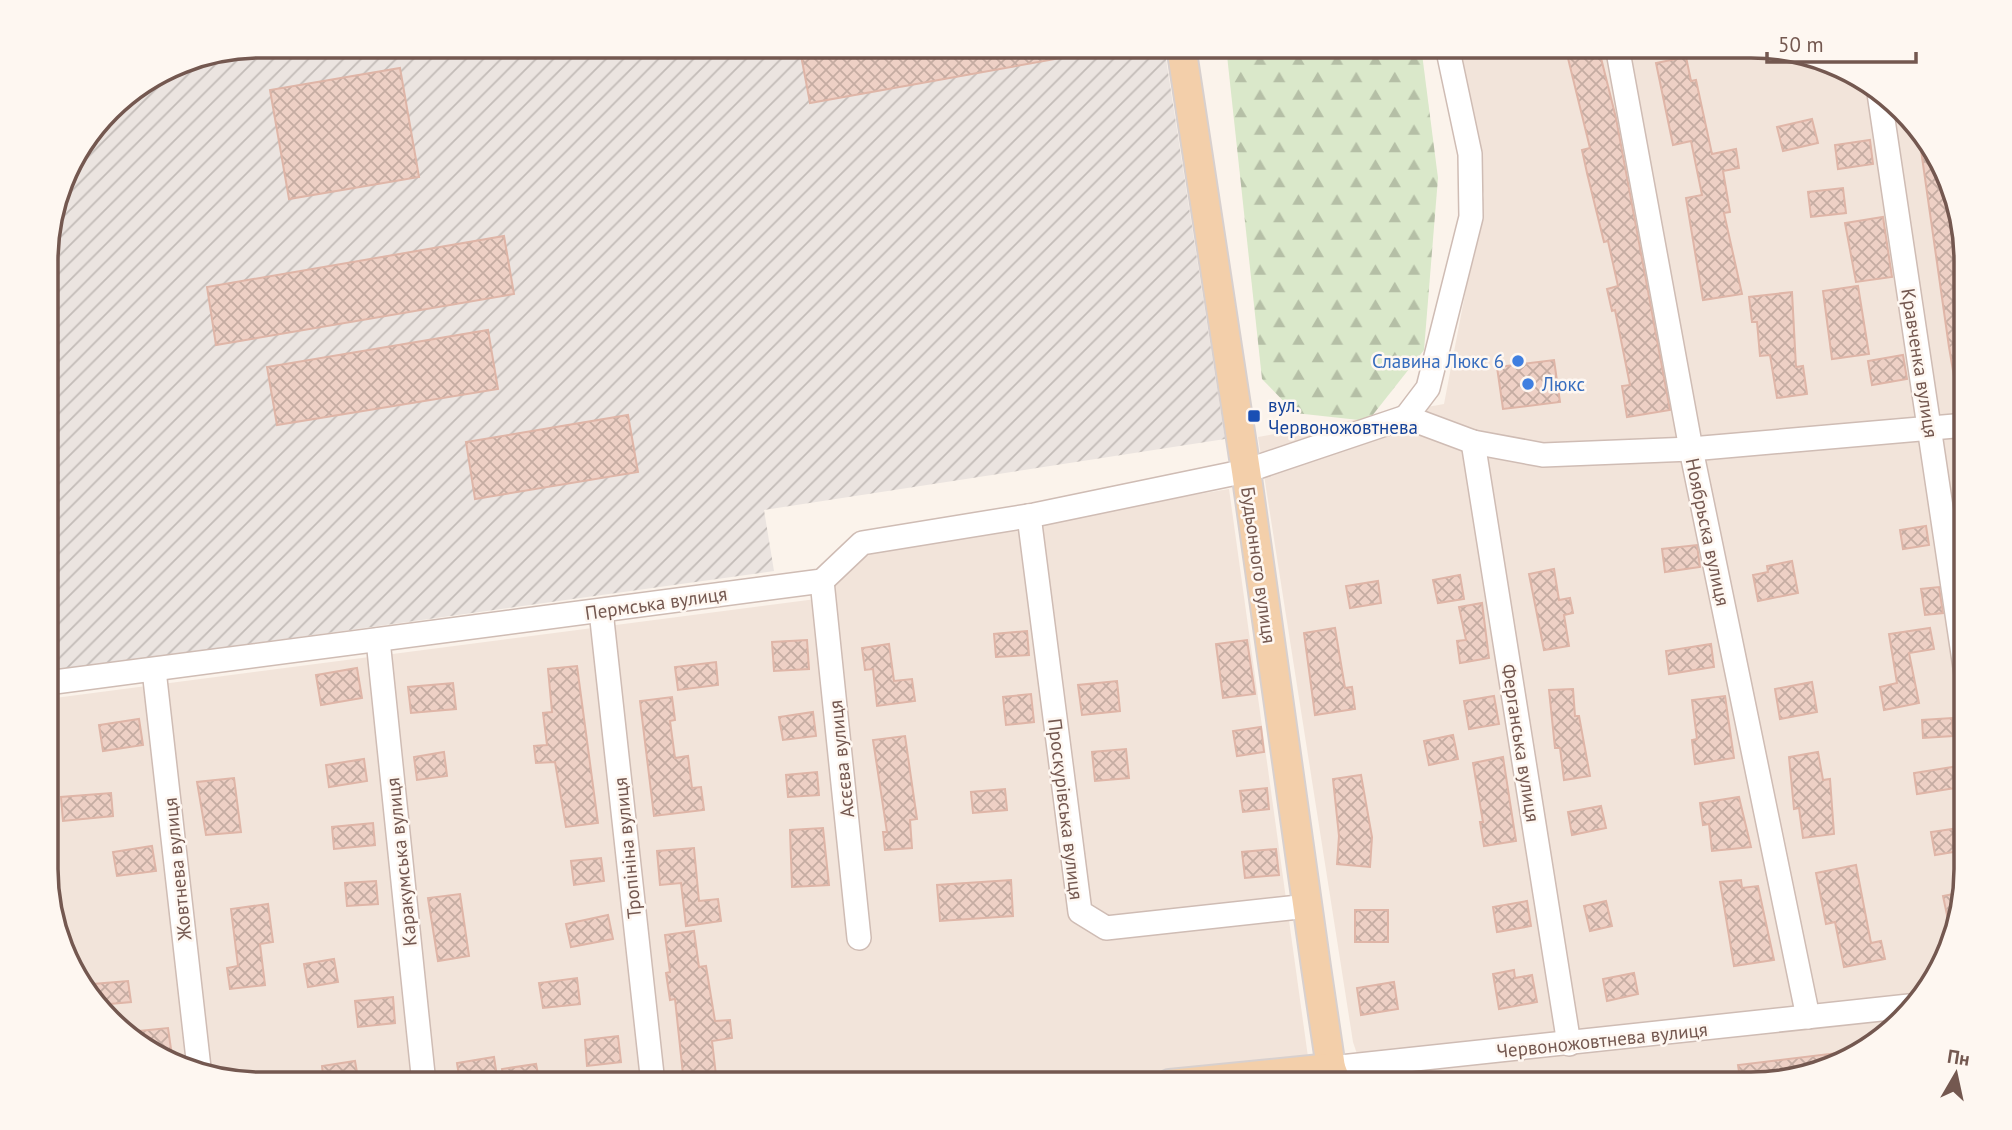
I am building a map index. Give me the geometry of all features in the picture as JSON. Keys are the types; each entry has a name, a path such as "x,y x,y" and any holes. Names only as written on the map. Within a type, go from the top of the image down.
{"main road":[{"name":"Будьонного вулиця","path":"1183,58 1333,1072"}],"street":[{"path":"822,581 862,543 1029,516 1246,471 1406,417 1428,388 1471,217 1470,154 1450,58"},
{"name":"Ноябрьска вулиця","path":"1619,58 1692,449 1808,1017"},
{"name":"Кравченка вулиця","path":"1881,105 1954,590"},
{"path":"1406,417 1473,442 1543,455 1692,449 1954,426"},
{"name":"Ферганська вулиця","path":"1473,442 1569,1044"},
{"name":"Проскурівська вулиця","path":"1029,516 1080,912 1106,928 1308,906"},
{"name":"Пермська вулиця","path":"58,682 822,581"},
{"name":"Асєєва вулиця","path":"822,581 859,938"},
{"name":"Тропініна вулиця","path":"601,611 652,1072"},
{"name":"Каракумська вулиця","path":"377,640 423,1072"},
{"name":"Жовтнева вулиця","path":"154,670 198,1062"},
{"name":"Червоножовтнева вулиця","path":"1363,1072 1569,1044 1900,1007"}],"shaded area":[{"path":"1166,58 1225,439 764,510 774,571 58,670 59,234 73,183 85,159 108,127 127,108 159,85 195,69 234,59"},
{"path":"1455,58 1751,58 1778,59 1804,65 1853,85 1895,117 1927,159 1939,183 1954,247 1954,883 1939,947 1912,993 1895,1013 1875,1030 1829,1057 1765,1072 1363,1072 1353,1042 1258,437 1444,404 1484,195"},
{"path":"1229,489 1308,1057 1313,1072 234,1071 183,1057 159,1045 117,1013 85,971 73,947 59,896 58,698 816,599 873,549"}],"green space":[{"path":"1227,58 1423,58 1438,178 1424,350 1368,421 1295,413 1262,379"}],"building":[{"path":"802,58 1061,58 810,103"},
{"path":"1568,58 1601,58 1616,118 1670,410 1627,417 1622,386 1630,385 1615,310 1612,311 1607,289 1618,286 1608,241 1604,242 1582,150 1590,148"},
{"path":"1686,58 1691,81 1696,80 1712,154 1736,149 1739,168 1723,171 1730,212 1724,213 1742,294 1703,300 1686,198 1702,195 1691,141 1673,145 1656,63"},
{"path":"400,68 419,177 289,199 270,90"},
{"path":"1812,119 1818,143 1783,151 1777,127"},
{"path":"1870,140 1873,164 1838,169 1835,145"},
{"path":"1921,150 1939,183 1954,247 1954,376"},
{"path":"1843,188 1846,213 1811,217 1808,192"},
{"path":"1883,217 1892,277 1856,282 1845,223"},
{"path":"504,236 514,294 216,345 207,287"},
{"path":"1858,286 1869,354 1832,359 1823,291"},
{"path":"1792,292 1796,367 1803,366 1807,394 1777,398 1770,355 1760,356 1757,322 1752,322 1749,297"},
{"path":"488,330 498,389 277,425 267,367"},
{"path":"1903,355 1907,379 1872,385 1868,361"},
{"name":"Люкс","path":"1554,360 1560,402 1503,409 1497,367"},
{"path":"628,415 638,472 475,499 466,442"},
{"path":"1926,526 1929,545 1903,549 1900,530"},
{"path":"1697,545 1700,567 1665,572 1662,549"},
{"path":"1792,561 1798,593 1758,601 1753,575 1768,572 1767,566"},
{"path":"1554,569 1559,600 1570,598 1573,613 1564,615 1569,646 1544,650 1529,574"},
{"path":"1460,575 1464,599 1438,603 1433,580"},
{"path":"1378,581 1381,603 1350,608 1346,586"},
{"path":"1939,587 1943,613 1925,615 1921,589"},
{"path":"1482,603 1489,658 1460,663 1457,641 1466,640 1459,607"},
{"path":"1335,628 1345,688 1352,687 1355,709 1315,715 1304,633"},
{"path":"1930,628 1934,649 1909,653 1919,703 1884,710 1880,687 1897,683 1889,634"},
{"path":"1027,631 1029,655 996,657 994,634"},
{"path":"807,640 809,669 774,671 772,642"},
{"path":"1247,640 1255,694 1223,698 1216,644"},
{"path":"889,644 894,681 912,679 915,701 877,706 873,669 865,670 862,648"},
{"path":"1711,644 1714,667 1669,674 1666,651"},
{"path":"716,662 718,685 678,690 675,667"},
{"path":"577,666 598,823 566,827 555,762 536,763 534,746 547,745 543,713 552,712 548,669"},
{"path":"357,668 362,698 321,705 316,675"},
{"path":"1117,681 1120,711 1082,715 1078,685"},
{"path":"1812,682 1817,712 1780,719 1775,689"},
{"path":"453,683 456,709 411,713 408,687"},
{"path":"1573,689 1575,716 1579,716 1590,776 1564,780 1560,748 1555,748 1549,690"},
{"path":"1031,694 1034,722 1006,725 1003,697"},
{"path":"1494,696 1499,724 1469,729 1464,701"},
{"path":"1725,696 1734,758 1695,764 1692,740 1697,739 1692,700"},
{"path":"672,697 675,720 670,721 675,758 688,756 692,788 701,787 704,810 654,816 640,701"},
{"path":"813,712 816,736 783,740 779,717"},
{"path":"1952,718 1953,736 1923,738 1922,720"},
{"path":"139,719 143,745 103,751 99,725"},
{"path":"1261,727 1264,752 1237,756 1233,731"},
{"path":"1453,735 1458,759 1429,765 1424,741"},
{"path":"905,736 917,819 910,820 912,848 885,850 883,832 887,832 873,740"},
{"path":"1126,749 1129,778 1095,781 1092,752"},
{"path":"444,752 447,776 417,780 414,757"},
{"path":"1818,752 1823,780 1830,779 1834,834 1803,838 1799,808 1794,809 1789,757"},
{"path":"1503,757 1516,841 1484,846 1480,822 1483,822 1473,763"},
{"path":"364,759 367,781 329,787 326,765"},
{"path":"1954,767 1954,788 1917,794 1914,773"},
{"path":"817,772 819,795 788,797 786,775"},
{"path":"1361,775 1372,837 1370,867 1337,864 1339,836 1333,779"},
{"path":"234,778 241,832 206,835 197,782"},
{"path":"1267,788 1269,809 1243,812 1240,791"},
{"path":"1005,789 1007,810 973,813 971,792"},
{"path":"111,793 113,816 63,821 61,797"},
{"path":"1739,797 1751,847 1712,851 1709,824 1703,825 1700,803"},
{"path":"1601,806 1606,828 1572,835 1568,812"},
{"path":"373,823 375,845 334,849 332,827"},
{"path":"823,828 829,885 792,887 790,830"},
{"path":"1954,829 1954,852 1935,855 1931,832"},
{"path":"152,846 156,871 117,876 113,852"},
{"path":"694,848 699,901 718,899 721,921 686,926 681,883 660,885 657,851"},
{"path":"1276,849 1279,875 1245,878 1242,852"},
{"path":"601,858 604,881 574,885 571,861"},
{"path":"1856,865 1871,943 1881,941 1885,959 1844,967 1835,922 1826,924 1816,873"},
{"path":"1011,880 1013,916 940,921 937,885"},
{"path":"1741,880 1742,888 1758,886 1774,960 1734,966 1720,882"},
{"path":"376,881 378,904 347,906 345,883"},
{"path":"460,894 469,956 438,961 428,898"},
{"path":"1952,894 1948,919 1943,896"},
{"path":"1527,901 1531,926 1497,932 1493,907"},
{"path":"1606,901 1612,926 1590,931 1584,906"},
{"path":"268,904 273,942 260,944 265,985 230,989 227,968 238,966 231,909"},
{"path":"1355,910 1388,910 1388,942 1355,942"},
{"path":"608,915 613,939 571,947 566,924"},
{"path":"694,931 699,967 706,966 715,1021 730,1020 732,1038 712,1041 716,1072 683,1072 675,999 670,1000 666,973 670,972 665,935"},
{"path":"334,959 338,982 308,987 304,964"},
{"path":"1514,970 1515,978 1532,975 1537,1002 1499,1009 1493,974"},
{"path":"1634,973 1638,994 1607,1001 1603,979"},
{"path":"577,978 580,1004 543,1008 539,983"},
{"path":"128,981 131,1002 109,1004 93,984"},
{"path":"1394,982 1398,1009 1361,1015 1357,988"},
{"path":"393,997 395,1023 358,1027 355,1001"},
{"path":"168,1028 171,1049 159,1045 138,1031"},
{"path":"618,1036 621,1062 587,1066 585,1040"},
{"path":"1837,1053 1778,1071 1739,1072 1738,1065"},
{"path":"494,1057 496,1072 458,1072 457,1063"},
{"path":"355,1061 357,1072 323,1072 322,1066"},
{"path":"536,1064 538,1072 502,1072 502,1069"}],"place":[{"name":"Славина Люкс 6","path":"1518,361"},
{"name":"Люкс","path":"1528,384"},
{"name":"вул. Червоножовтнева","path":"1254,416"}]}
